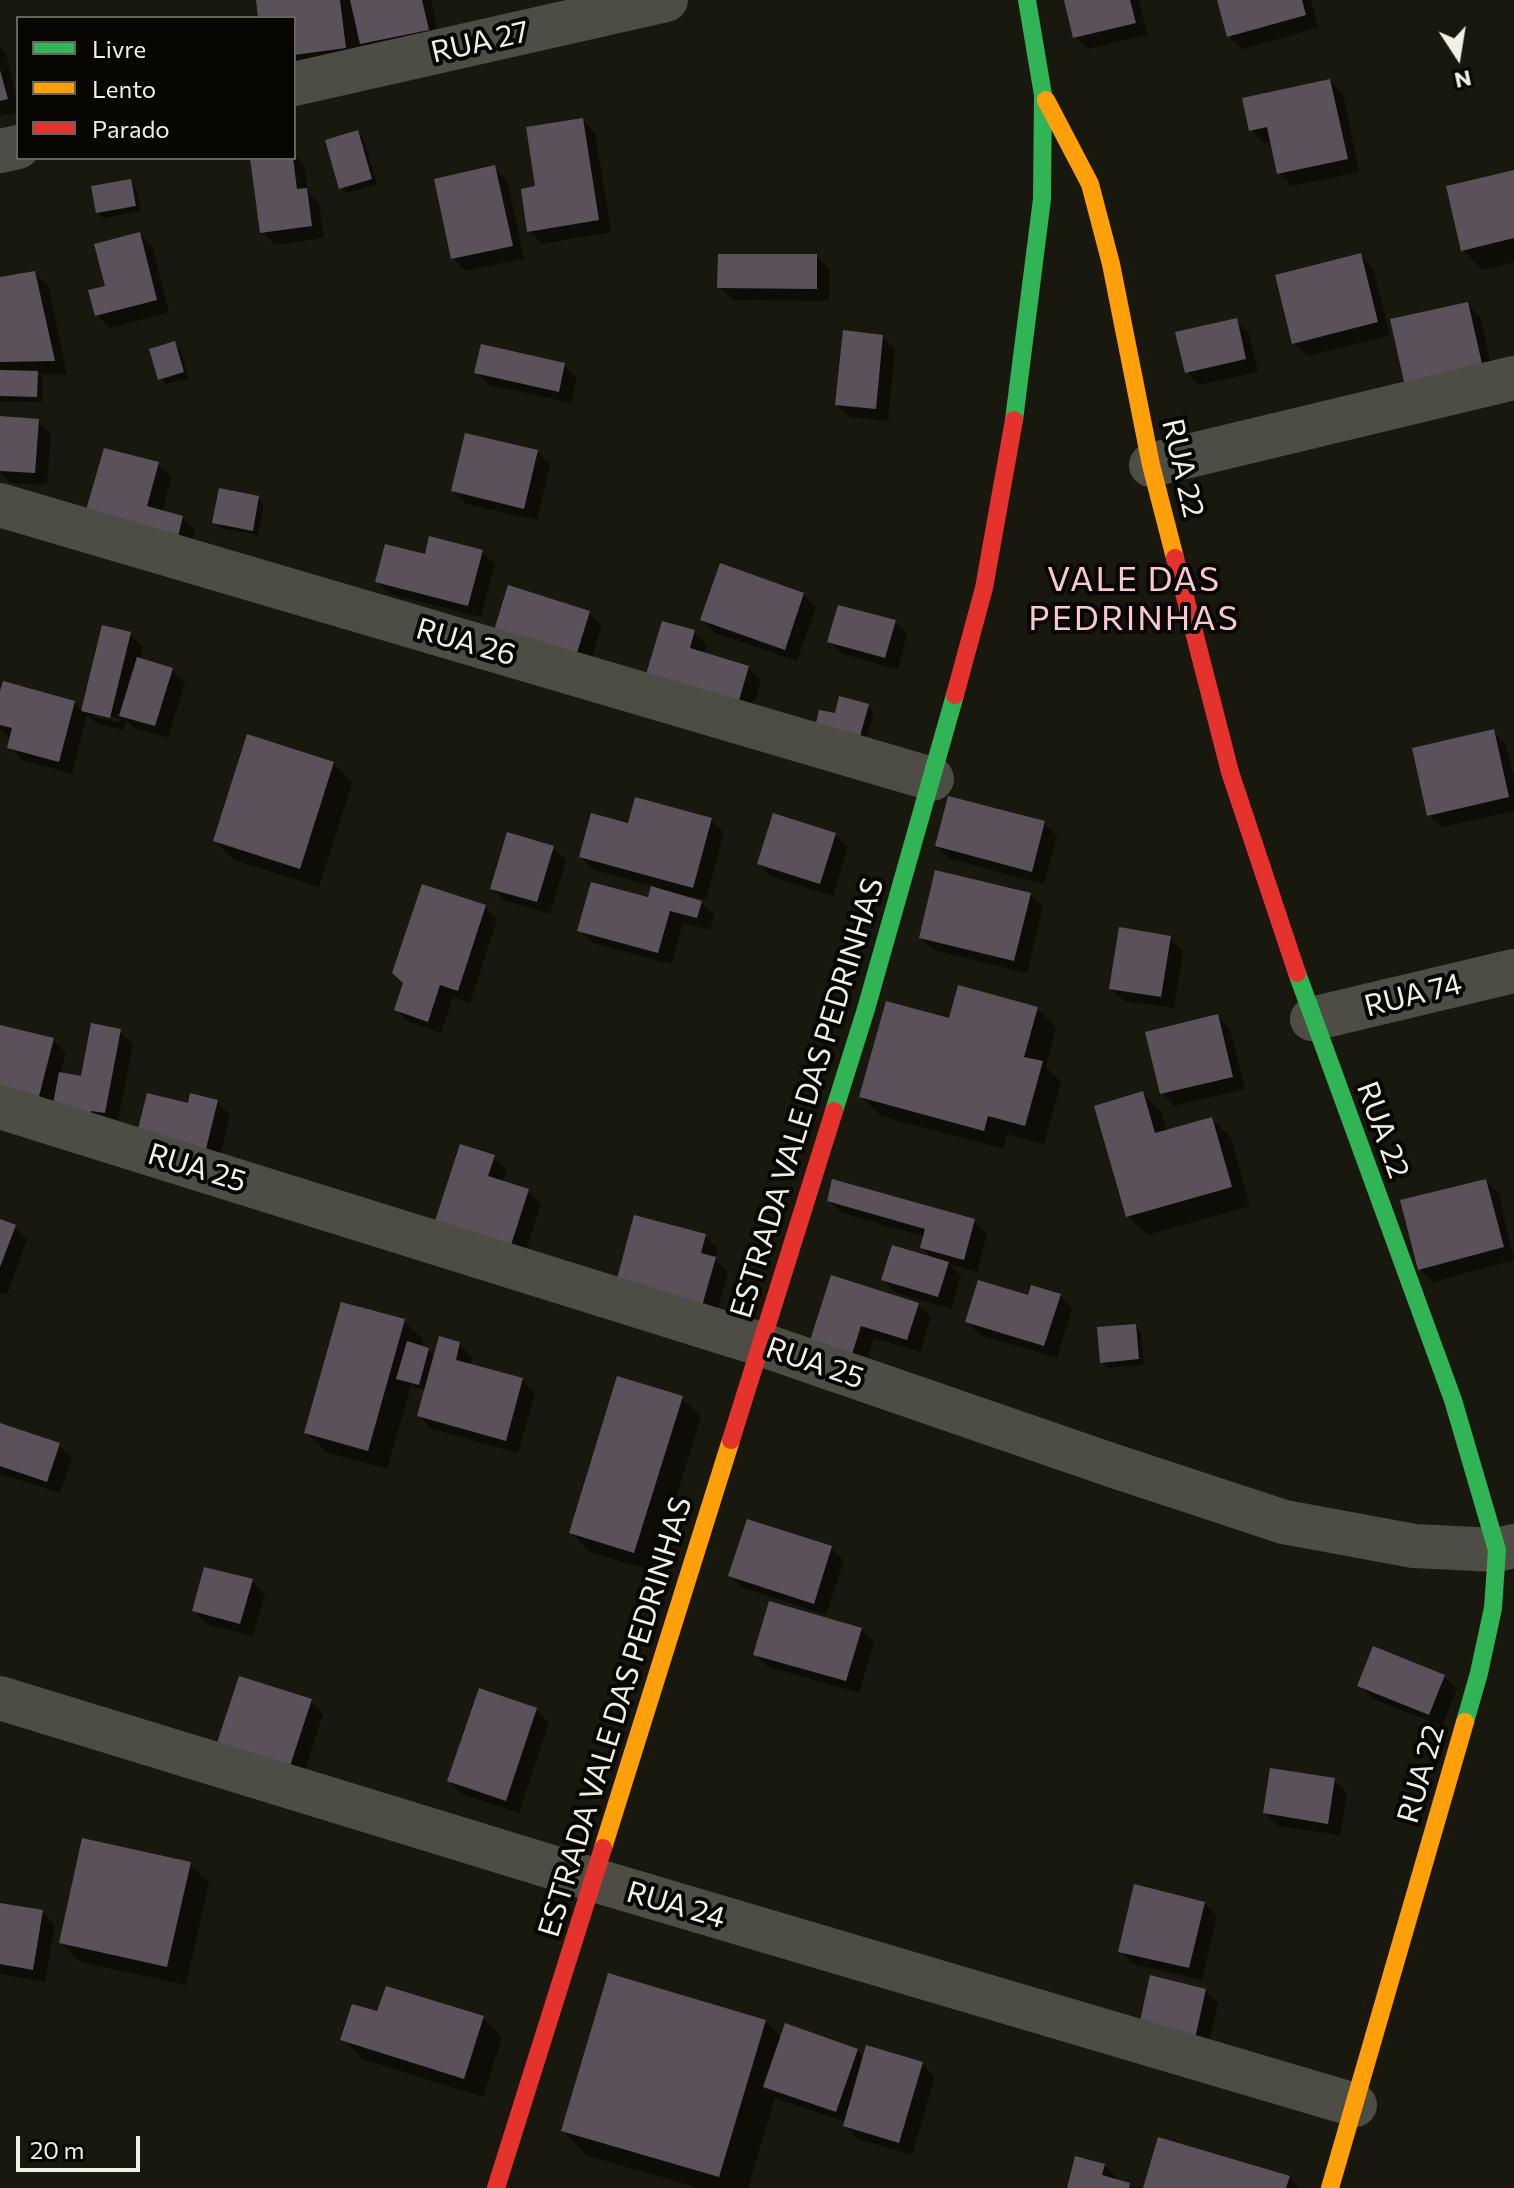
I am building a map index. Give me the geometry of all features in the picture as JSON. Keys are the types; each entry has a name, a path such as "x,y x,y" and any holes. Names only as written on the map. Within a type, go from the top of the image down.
{"main road":[{"name":"ESTRADA VALE DAS PEDRINHAS","path":"496,2188 866,1009 984,588 1019,395 1042,199 1043,95 1027,0"},
{"name":"RUA 22","path":"1043,95 1090,184 1111,264 1151,465 1230,772 1312,1019 1506,1548 1479,1673 1330,2188"}],"street":[{"name":"RUA 27","path":"296,84 666,0"},
{"path":"1151,465 1514,378"},
{"name":"RUA 26","path":"0,505 932,779"},
{"name":"RUA 74","path":"1312,1019 1514,971"},
{"name":"RUA 25","path":"0,1107 760,1344 1284,1522 1414,1546 1506,1548"},
{"name":"RUA 24","path":"0,1698 594,1880 1355,2105"}],"building":[{"path":"256,0 340,0 346,48 296,55 296,16 258,16"},
{"path":"350,0 422,0 429,30 360,44"},
{"path":"1064,0 1130,0 1136,23 1073,38"},
{"path":"1217,0 1302,0 1306,15 1227,37"},
{"path":"0,70 8,99 0,101"},
{"path":"1330,79 1348,159 1277,174 1267,127 1249,131 1242,98"},
{"path":"583,118 599,220 527,232 521,189 535,186 526,127"},
{"path":"358,130 372,179 339,189 325,140"},
{"path":"250,160 293,160 297,189 307,188 312,226 260,233"},
{"path":"495,165 513,246 451,259 434,179"},
{"path":"1514,170 1514,238 1461,251 1446,186"},
{"path":"131,179 136,206 96,213 91,186"},
{"path":"140,232 157,300 95,316 88,290 105,286 94,244"},
{"path":"1361,253 1378,322 1292,344 1275,275"},
{"path":"718,254 817,254 817,289 717,288"},
{"path":"35,271 55,361 0,362 0,277"},
{"path":"1468,302 1485,377 1407,395 1390,319"},
{"path":"1237,318 1246,359 1185,373 1175,332"},
{"path":"843,330 883,335 876,409 835,405"},
{"path":"175,341 184,372 158,380 149,349"},
{"path":"481,344 565,363 559,392 474,373"},
{"path":"0,370 38,371 37,397 0,396"},
{"path":"0,416 39,419 35,473 0,471"},
{"path":"465,433 538,450 524,509 451,491"},
{"path":"104,448 159,462 147,506 183,516 175,549 82,524"},
{"path":"219,488 259,496 253,531 212,523"},
{"path":"429,536 483,550 468,606 375,582 385,544 425,554"},
{"path":"720,563 804,593 785,650 700,620"},
{"path":"508,585 590,611 573,666 491,640"},
{"path":"838,605 896,620 885,658 827,642"},
{"path":"662,621 695,630 690,648 749,666 735,714 642,688"},
{"path":"102,625 131,632 110,718 81,711"},
{"path":"137,657 173,668 155,726 119,716"},
{"path":"3,681 75,701 59,762 7,748 12,728 0,725"},
{"path":"839,696 869,704 857,747 813,736 819,710 835,713"},
{"path":"1494,729 1509,797 1427,816 1412,748"},
{"path":"247,734 334,762 300,869 213,841"},
{"path":"948,796 1045,821 1032,872 935,846"},
{"path":"635,797 712,818 693,888 579,857 591,813 628,823"},
{"path":"773,813 836,833 820,884 757,864"},
{"path":"507,832 554,846 537,902 490,889"},
{"path":"935,870 1031,893 1014,961 919,938"},
{"path":"591,882 648,897 651,886 702,901 697,918 670,911 658,953 577,931"},
{"path":"422,884 486,905 458,991 440,985 428,1022 394,1010 403,983 392,973"},
{"path":"1119,927 1171,936 1161,997 1109,989"},
{"path":"958,985 1038,1007 1024,1057 1043,1061 1025,1126 988,1116 984,1131 859,1097 886,1001 949,1018"},
{"path":"1218,1014 1233,1077 1160,1094 1145,1032"},
{"path":"91,1023 121,1029 105,1113 91,1111 87,1126 50,1119 59,1072 81,1076"},
{"path":"0,1025 54,1038 36,1108 0,1100"},
{"path":"1143,1091 1155,1133 1212,1117 1232,1187 1126,1217 1094,1106"},
{"path":"147,1093 188,1103 190,1093 218,1100 203,1161 134,1145"},
{"path":"460,1144 495,1155 488,1176 529,1189 511,1245 435,1221"},
{"path":"832,1179 975,1219 964,1260 920,1248 925,1229 827,1201"},
{"path":"1486,1179 1504,1247 1418,1270 1400,1200"},
{"path":"634,1215 706,1234 701,1253 716,1257 700,1313 614,1290"},
{"path":"0,1219 16,1225 0,1267"},
{"path":"892,1245 949,1262 938,1297 881,1280"},
{"path":"831,1275 919,1303 907,1340 861,1326 852,1354 806,1353"},
{"path":"978,1280 1028,1295 1031,1285 1061,1294 1044,1346 965,1322"},
{"path":"341,1302 405,1319 368,1451 304,1433"},
{"path":"1136,1324 1139,1359 1100,1363 1097,1327"},
{"path":"439,1336 460,1342 456,1360 523,1378 506,1441 417,1416"},
{"path":"407,1341 429,1348 419,1385 396,1379"},
{"path":"617,1376 683,1396 634,1553 569,1533"},
{"path":"0,1423 60,1443 47,1482 0,1466"},
{"path":"747,1519 832,1546 814,1604 728,1576"},
{"path":"204,1567 253,1579 240,1624 192,1611"},
{"path":"769,1601 862,1628 846,1681 753,1655"},
{"path":"1373,1646 1445,1675 1429,1715 1357,1686"},
{"path":"239,1676 312,1699 288,1772 215,1749"},
{"path":"479,1688 537,1708 506,1801 447,1781"},
{"path":"1270,1768 1335,1778 1328,1824 1263,1813"},
{"path":"82,1838 191,1862 167,1967 59,1943"},
{"path":"1134,1884 1205,1902 1189,1968 1118,1952"},
{"path":"0,1903 43,1910 33,1970 0,1964"},
{"path":"608,1973 766,2020 719,2177 561,2131"},
{"path":"1150,1975 1206,1989 1194,2043 1138,2030"},
{"path":"386,1986 484,2016 464,2079 340,2040 352,2004 377,2011"},
{"path":"785,2023 858,2049 836,2112 763,2087"},
{"path":"866,2045 923,2062 899,2143 843,2126"},
{"path":"1158,2137 1290,2176 1286,2188 1143,2188"},
{"path":"1075,2156 1105,2164 1102,2175 1130,2183 1129,2188 1067,2188"}],"traffic: fast":[{"path":"1014,420 1042,199 1043,95 1027,0"},
{"path":"834,1111 955,695"},
{"path":"1297,973 1453,1400 1497,1550 1493,1608 1465,1722"}],"traffic: slow":[{"path":"1046,100 1090,184 1111,264 1151,465 1175,558"},
{"path":"603,1848 731,1440"},
{"path":"1330,2188 1465,1722"}],"traffic: jam":[{"path":"955,695 984,588 1014,420"},
{"path":"1175,558 1230,772 1297,973"},
{"path":"731,1440 834,1111"},
{"path":"496,2188 603,1848"}],"district":[{"name":"VALE DAS PEDRINHAS","path":"1134,600"}]}
